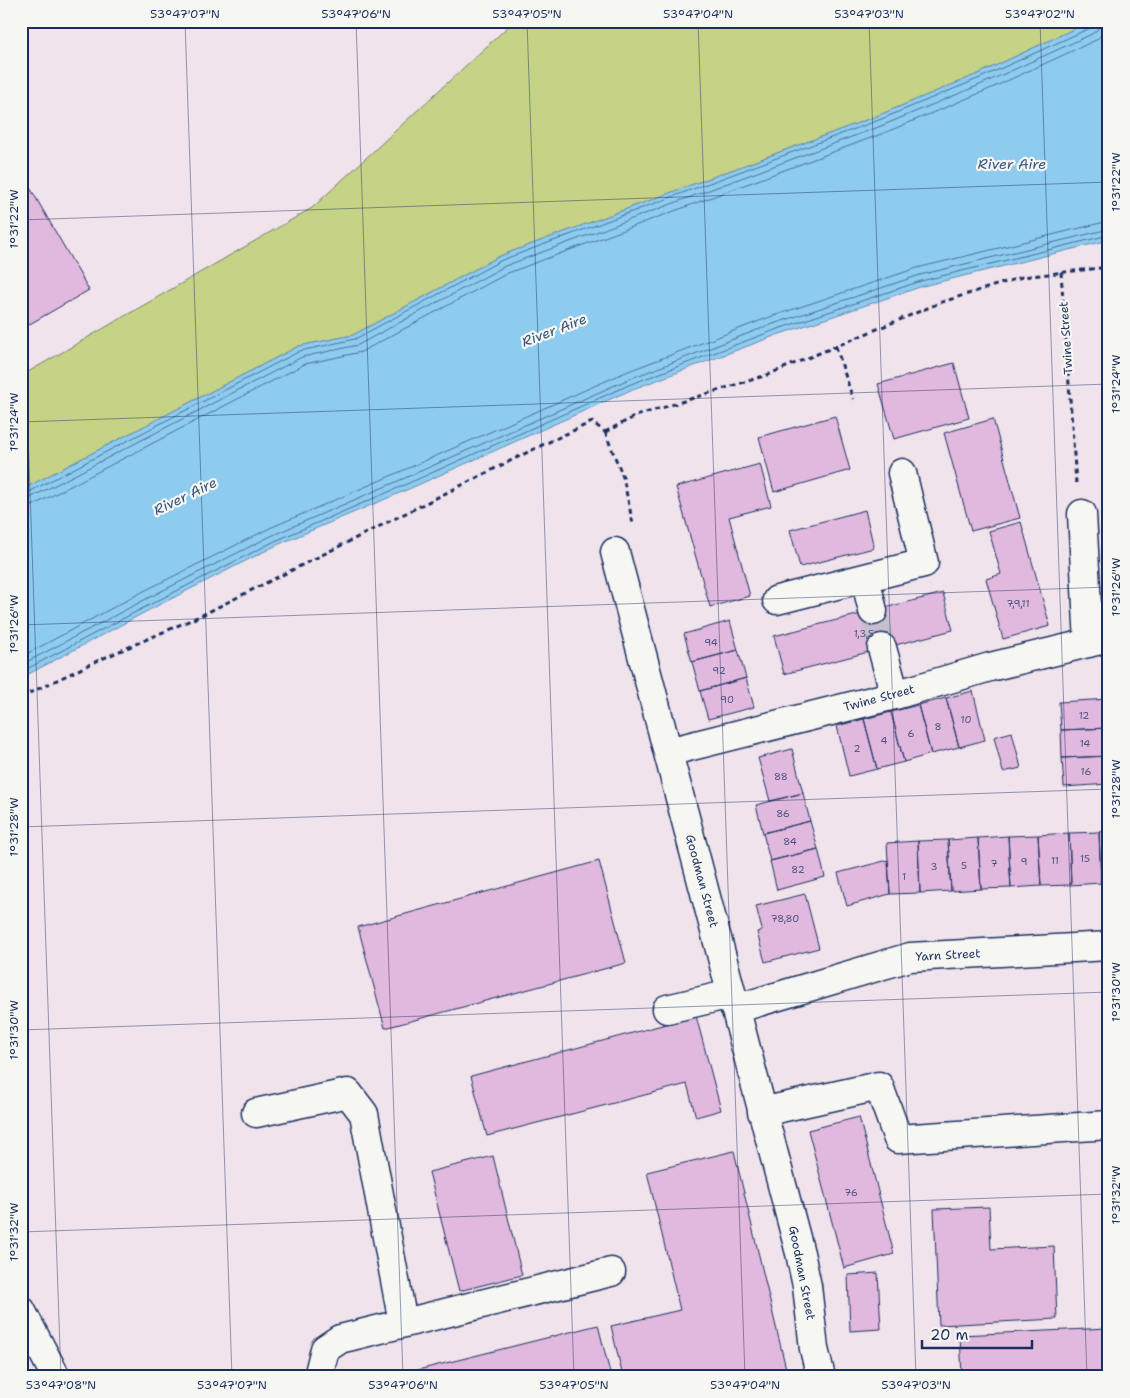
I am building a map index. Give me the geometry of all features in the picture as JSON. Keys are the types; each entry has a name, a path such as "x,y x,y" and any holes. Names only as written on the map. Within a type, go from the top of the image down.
{"street":[{"path":"777,600 924,563 902,473"},
{"name":"Twine Street","path":"668,752 895,695 990,667 1099,641 1082,514"},
{"name":"Goodman Street","path":"615,552 800,1253 807,1286 814,1349 821,1377"},
{"path":"865,578 873,611"},
{"path":"882,648 895,695"},
{"name":"Yarn Street","path":"667,1009 733,1002 910,957 1109,946"},
{"path":"762,1112 879,1086 898,1139 1109,1125"},
{"path":"256,1113 348,1094 364,1114 403,1323"},
{"path":"318,1377 325,1349 340,1339 611,1272"},
{"path":"21,1310 56,1377"},
{"name":"Goodman Street","path":"809,1377 814,1349"}],"path":[{"path":"605,432 636,416 767,374 942,302 1022,277 1109,266"},
{"name":"Twine Street","path":"1061,272 1075,478 1082,514"},
{"path":"836,347 853,399"},
{"path":"21,697 200,616 538,447 592,422 605,432 623,476 638,544 615,552"}],"green space":[{"path":"514,21 1091,21 978,74 877,116 500,256 353,335 299,346 21,490 21,376 312,208"}],"water":[{"name":"River Aire","path":"1091,21 1109,21 1109,240 923,286 777,335 633,389 402,492 277,545 21,678 21,490 299,346 353,335 500,256 877,116 978,74"}],"building":[{"path":"21,172 89,290 21,329"},
{"path":"954,363 969,418 894,439 878,384"},
{"path":"835,416 850,470 774,492 759,437"},
{"path":"993,419 1020,518 971,531 944,433"},
{"path":"760,464 771,506 729,517 750,596 710,607 676,487"},
{"path":"865,510 874,548 800,567 790,530"},
{"path":"1021,522 1050,626 1003,639 986,579 1001,574 989,531"},
{"path":"943,593 953,630 784,674 774,636"},
{"path":"730,621 738,650 692,662 684,634"},
{"path":"738,650 746,678 700,691 692,662"},
{"path":"746,678 754,707 708,719 700,691"},
{"path":"973,691 985,740 959,747 946,698"},
{"path":"946,698 959,747 931,754 918,705"},
{"path":"1109,699 1109,728 1061,730 1059,702"},
{"path":"918,705 931,754 904,762 891,712"},
{"path":"891,712 904,762 877,769 864,719"},
{"path":"864,719 877,769 849,776 837,726"},
{"path":"1109,728 1109,756 1062,758 1061,730"},
{"path":"1012,732 1021,768 1003,772 994,737"},
{"path":"792,749 803,793 770,801 758,758"},
{"path":"1109,756 1109,784 1064,787 1062,758"},
{"path":"803,793 810,821 763,833 756,805"},
{"path":"810,821 818,849 770,861 763,833"},
{"path":"1109,831 1109,883 1101,883 1099,832"},
{"path":"1099,832 1101,883 1071,885 1069,833"},
{"path":"1069,833 1071,885 1041,886 1038,835"},
{"path":"1038,835 1041,886 1011,888 1008,836"},
{"path":"1008,836 1011,888 981,889 978,838"},
{"path":"978,838 981,889 951,891 948,840"},
{"path":"948,840 951,891 920,893 918,841"},
{"path":"918,841 920,893 890,894 887,843"},
{"path":"818,849 825,877 777,890 770,861"},
{"path":"888,860 890,894 847,906 838,873"},
{"path":"599,861 626,963 385,1028 358,927"},
{"path":"805,894 819,948 765,962 757,932 762,930 756,906"},
{"path":"696,1016 721,1110 696,1117 687,1084 487,1136 471,1076"},
{"path":"859,1117 894,1254 844,1268 808,1130"},
{"path":"734,1151 788,1377 623,1377 611,1326 680,1310 647,1172"},
{"path":"493,1156 522,1275 459,1291 429,1172"},
{"path":"989,1207 991,1249 1054,1246 1057,1319 939,1325 934,1209"},
{"path":"1109,1244 1109,1308 1106,1308 1103,1245"},
{"path":"878,1273 881,1329 850,1331 848,1275"},
{"path":"598,1325 611,1377 390,1377"},
{"path":"1109,1328 1109,1377 962,1377 960,1335"}],"tunnel":[{"path":"873,611 882,648"}]}
